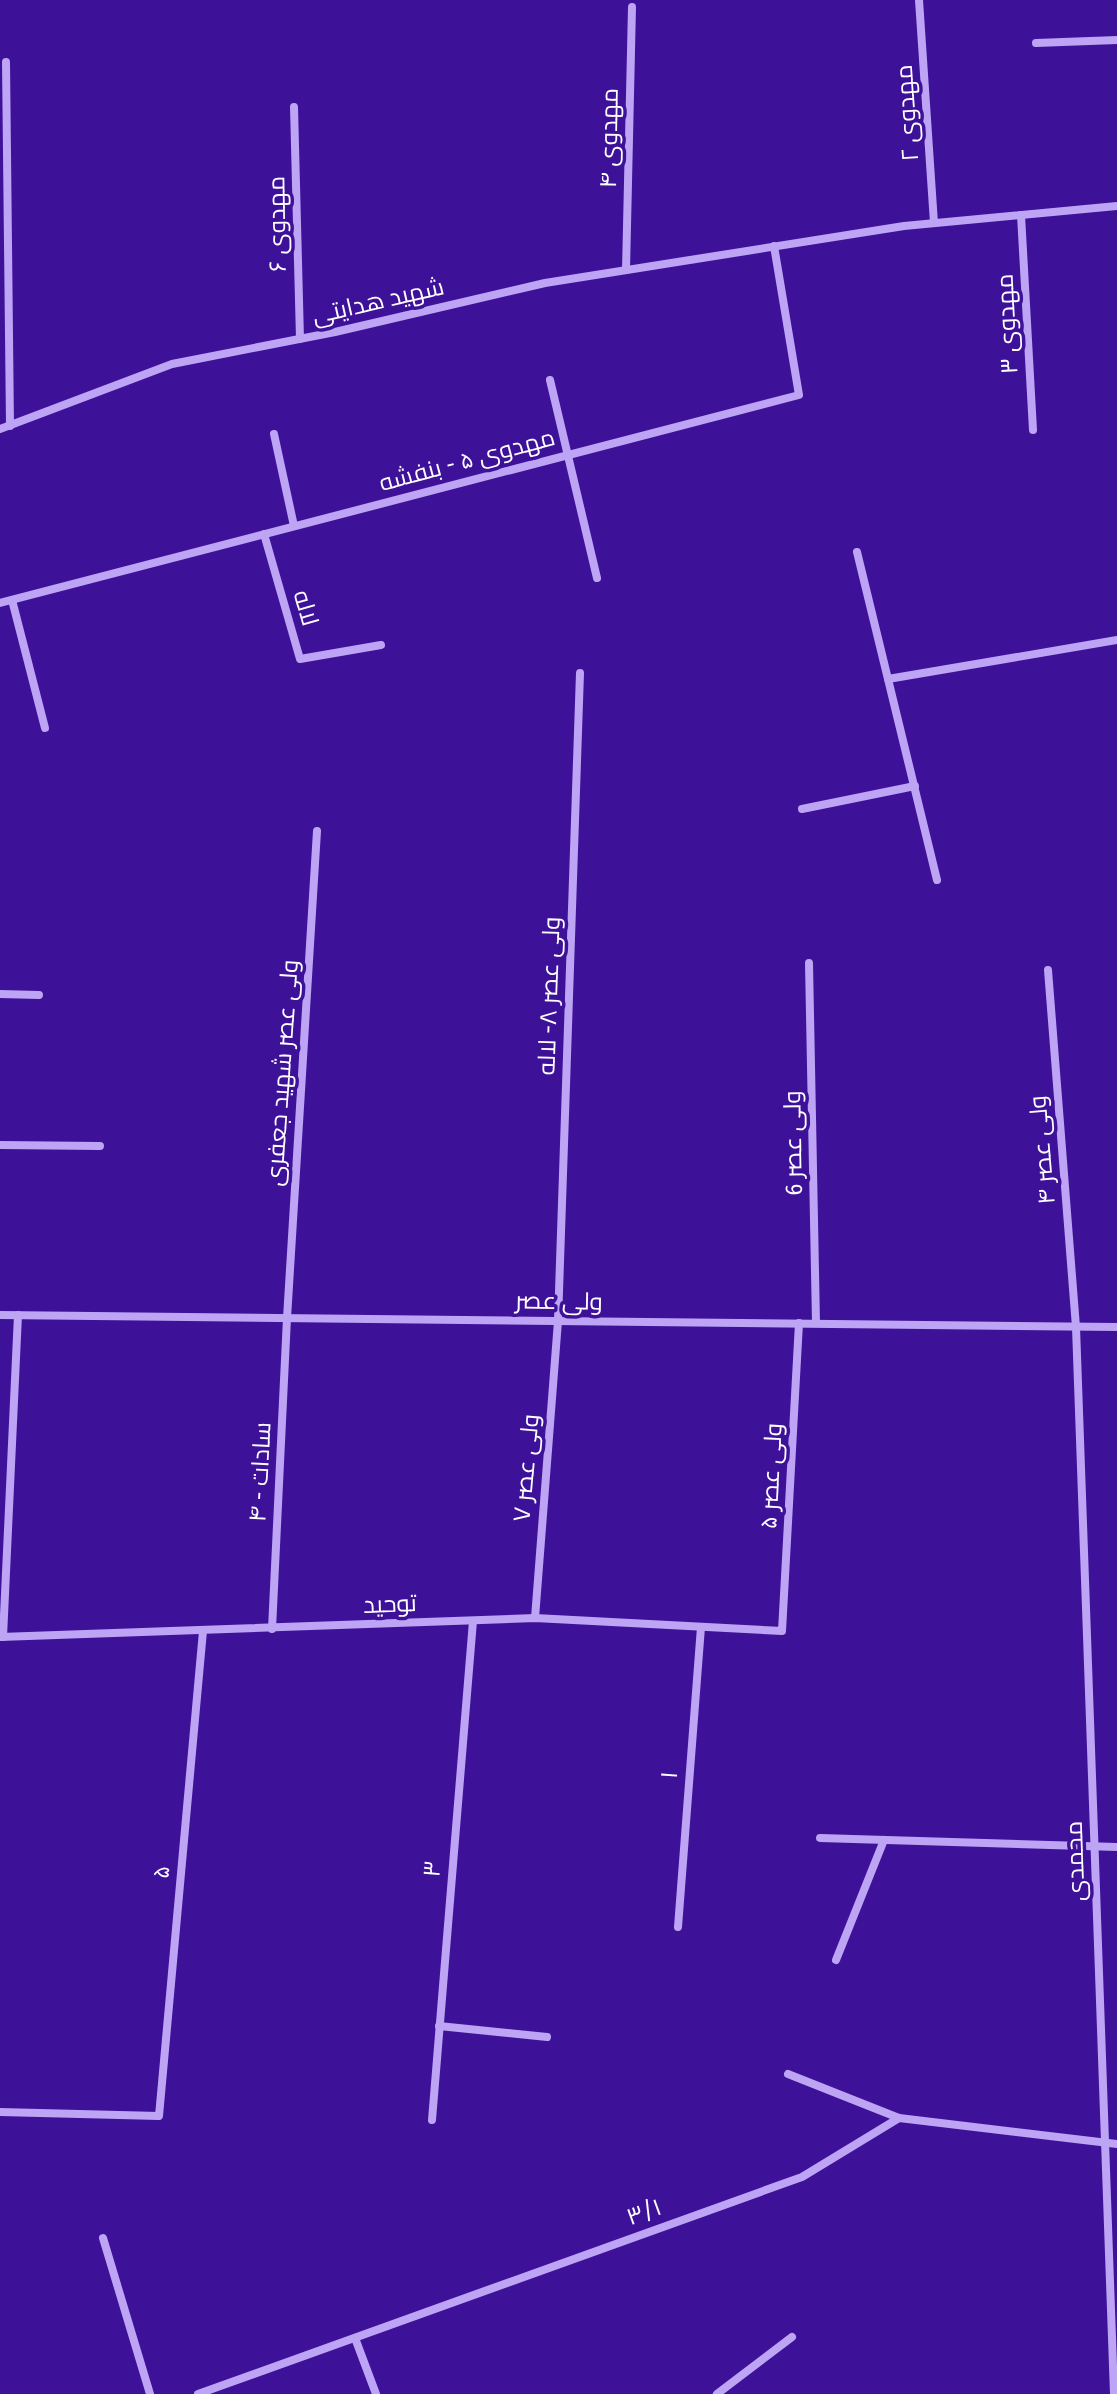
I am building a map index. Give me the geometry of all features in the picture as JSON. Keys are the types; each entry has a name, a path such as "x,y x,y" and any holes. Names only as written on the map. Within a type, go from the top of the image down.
{"street":[{"name":"مهدوی ۲","path":"919,0 934,223"},
{"name":"مهدوی ۴","path":"626,270 632,7"},
{"path":"1036,43 1117,40"},
{"path":"6,62 10,426"},
{"name":"مهدوی ۶","path":"294,107 300,339"},
{"name":"شهید هدایتی","path":"0,429 172,364 300,339 545,283 934,223 1117,206"},
{"name":"مهدوی ۳","path":"1021,215 1033,430"},
{"name":"مهدوی ۵ - بنفشه","path":"0,603 799,395 774,246"},
{"path":"550,380 597,578"},
{"path":"274,434 294,526"},
{"name":"لاله","path":"264,534 300,659 381,645"},
{"path":"857,552 937,880"},
{"path":"12,600 45,728"},
{"path":"888,679 1117,640"},
{"name":"ولی عصر ۸- لاله","path":"558,1321 580,673"},
{"path":"802,809 915,786"},
{"name":"ولی عصر شهید جعفری","path":"287,1318 317,831"},
{"name":"ولی عصر 6","path":"809,963 816,1323"},
{"name":"ولی عصر ۴","path":"1048,970 1076,1327"},
{"path":"0,994 39,995"},
{"path":"0,1145 100,1146"},
{"name":"ولی عصر","path":"0,1315 1117,1327"},
{"path":"2,1637 18,1315"},
{"name":"۴ - سادات","path":"272,1629 287,1318"},
{"name":"ولی عصر ۷","path":"535,1618 558,1321"},
{"name":"ولی عصر ۵","path":"782,1631 799,1323"},
{"name":"محمدی","path":"1076,1327 1114,2394"},
{"name":"توحید","path":"2,1637 535,1618 782,1631"},
{"name":"۳","path":"432,2120 473,1621"},
{"name":"۱","path":"678,1927 701,1627"},
{"name":"۵","path":"0,2112 159,2116 203,1631"},
{"path":"820,1838 1117,1847"},
{"path":"836,1960 884,1840"},
{"path":"439,2026 547,2037"},
{"path":"788,2074 899,2118 1117,2144"},
{"name":"۳/۱","path":"198,2394 802,2177 899,2118"},
{"path":"103,2238 150,2394"},
{"path":"717,2394 792,2337"},
{"path":"355,2338 376,2394"}]}
